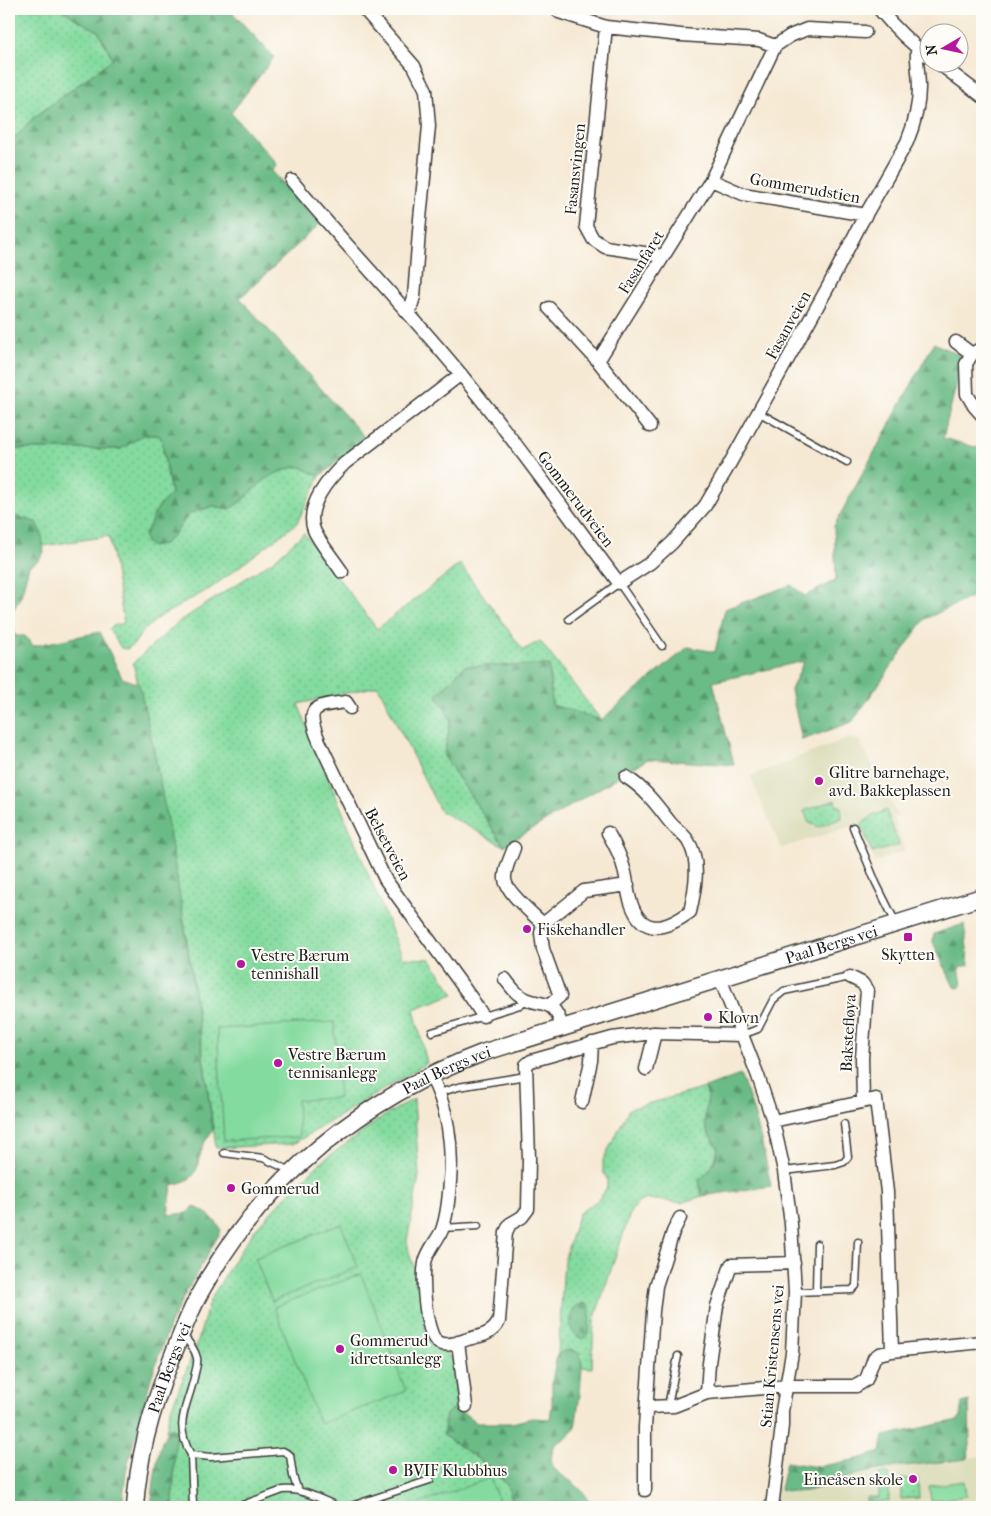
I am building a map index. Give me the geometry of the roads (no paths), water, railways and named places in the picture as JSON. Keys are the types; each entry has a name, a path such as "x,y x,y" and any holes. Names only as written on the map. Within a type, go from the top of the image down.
{"street":[{"path":"364,9 414,66 426,90 429,126 414,297 409,313"},
{"path":"556,9 559,12 606,27 681,35 759,40 775,46"},
{"path":"879,9 916,48"},
{"name":"Fasansvingen","path":"606,27 586,226 593,239 605,247 663,256"},
{"path":"711,180 775,46 790,36 807,29 866,32"},
{"name":"Fasanveien","path":"619,583 650,562 672,543 705,506 828,286 913,128 919,90 916,48"},
{"path":"950,72 982,96"},
{"name":"Fasanfaret","path":"598,361 711,180"},
{"name":"Gommerudstien","path":"711,180 743,194 866,215"},
{"name":"Gommerudveien","path":"292,181 461,374 619,583"},
{"path":"549,308 598,361 650,426"},
{"path":"956,342 977,351 966,364 967,394 974,406 982,414"},
{"path":"342,572 314,530 312,516 322,487 345,463 461,374"},
{"name":"Belsetveien","path":"350,708 346,702 328,704 314,710 312,721 319,741 385,879 472,999 482,1016"},
{"path":"608,833 619,853 628,885 629,896 638,918 643,924 657,927 679,920 690,912 694,894 695,864 693,852 687,840 671,824 655,803 637,784 626,777"},
{"path":"514,848 505,876 505,882 510,890 543,924"},
{"path":"550,1005 560,996 544,949 541,933 543,924 584,892 628,885"},
{"name":"Paal Bergs vei","path":"135,1507 141,1463 150,1422 163,1379 181,1334 201,1292 220,1259 243,1226 272,1192 312,1153 356,1118 399,1091 430,1075 485,1052 982,897"},
{"name":"Bakstefløya","path":"850,977 862,983 867,990 862,1058 869,1100"},
{"name":"Stian Kristensens vei","path":"720,978 758,1076 773,1122 784,1171 794,1263 795,1292 792,1353 782,1411 772,1507"},
{"path":"505,979 518,995 550,1005 560,1017 562,1027"},
{"path":"646,1069 655,1033"},
{"path":"430,1075 439,1093 448,1127 451,1160 450,1182 442,1228 425,1261 425,1293 431,1336 435,1341 449,1345 487,1334 496,1327 499,1321 506,1232 510,1224 522,1217 528,1209 529,1159 526,1065 532,1061 612,1038 655,1033 742,1035"},
{"path":"582,1102 591,1061 592,1043"},
{"path":"773,1122 869,1100 887,1192 892,1351"},
{"path":"645,1490 644,1439 656,1286 680,1218"},
{"path":"707,1393 717,1306 731,1265 794,1263"},
{"path":"458,1342 466,1406"},
{"path":"648,1406 668,1408 707,1393 787,1386 856,1386 866,1380 874,1358 879,1354 982,1342"}],"lane":[{"path":"758,412 847,462"},
{"path":"569,619 619,583"},
{"name":"Gommerudveien","path":"619,583 662,646"},
{"path":"853,827 876,883 896,924"},
{"path":"742,1035 758,1029 773,1000 784,991 850,977"},
{"path":"432,1032 520,1005 527,999"},
{"path":"439,1093 458,1087 526,1076"},
{"path":"784,1171 835,1165 844,1162 848,1157 844,1124"},
{"path":"224,1153 263,1158 292,1172"},
{"path":"442,1228 478,1226"},
{"path":"795,1292 852,1290 856,1286 858,1242"},
{"path":"816,1291 817,1244"},
{"path":"181,1334 193,1346 198,1359 184,1408 181,1427 184,1442 190,1455 193,1507"},
{"path":"668,1408 678,1356"},
{"path":"190,1455 211,1456 283,1450 290,1455 293,1476 298,1491"},
{"path":"348,1507 430,1480"},
{"path":"237,1507 283,1490 291,1489 339,1507"}],"place":[{"name":"Glitre barnehage, avd. Bakkeplassen","path":"819,781"},
{"name":"Fiskehandler","path":"527,929"},
{"name":"Skytten","path":"908,937"},
{"name":"Vestre Bærum tennishall","path":"241,964"},
{"name":"Klovn","path":"708,1017"},
{"name":"Vestre Bærum tennisanlegg","path":"278,1063"},
{"name":"Gommerud","path":"231,1188"},
{"name":"Gommerud idrettsanlegg","path":"340,1349"},
{"name":"BVIF Klubbhus","path":"393,1470"},
{"name":"Eineåsen skole","path":"913,1479"}]}
